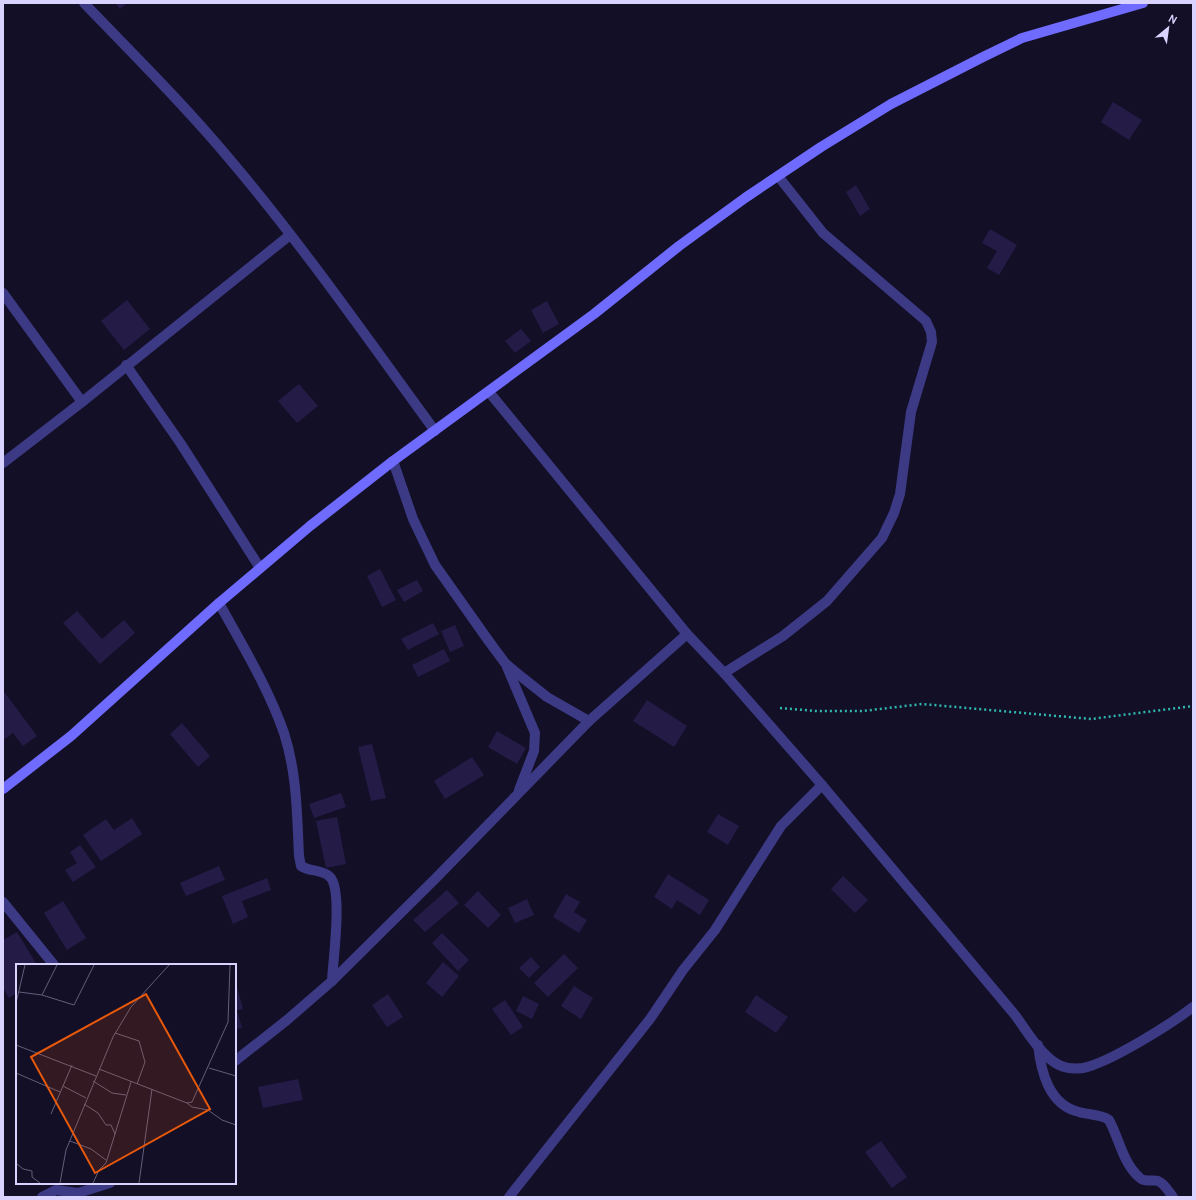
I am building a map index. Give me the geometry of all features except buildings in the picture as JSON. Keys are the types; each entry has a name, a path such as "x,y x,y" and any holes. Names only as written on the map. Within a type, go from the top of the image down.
{"street":[{"path":"84,3 143,63 227,155 290,235 435,431"},
{"path":"3,789 71,736 260,568 393,461 594,314 685,242 778,176 891,104 1022,38 1143,3"},
{"path":"724,673 783,636 827,601 882,538 894,513 900,494 910,412 932,342 931,332 926,321 823,233 778,176"},
{"path":"3,463 82,402 126,365 290,235"},
{"path":"3,293 82,402"},
{"path":"126,365 186,450 260,568"},
{"path":"488,392 687,634 754,706 1015,1015 1038,1045 1059,1065 1072,1069 1085,1067 1111,1057 1145,1038 1193,1007"},
{"path":"393,461 413,518 435,565 505,663 535,733 534,751 517,795"},
{"path":"219,603 260,679 284,734 296,790 299,856 302,866 329,876 335,887 337,903 332,981"},
{"path":"236,1059 287,1020 332,981 435,879 589,721 687,634"},
{"path":"505,663 547,697 589,721"},
{"path":"509,1197 650,1019 683,970 715,930 781,826 822,786"},
{"path":"3,902 53,964"},
{"path":"1038,1045 1041,1068 1045,1080 1059,1102 1072,1110 1104,1117 1108,1120 1125,1158 1139,1178 1143,1181 1160,1182 1172,1197"},
{"path":"42,1197 56,1190 78,1193 107,1184"}],"path":[{"path":"754,706 816,711 863,711 922,704 1091,720 1193,706"}]}
